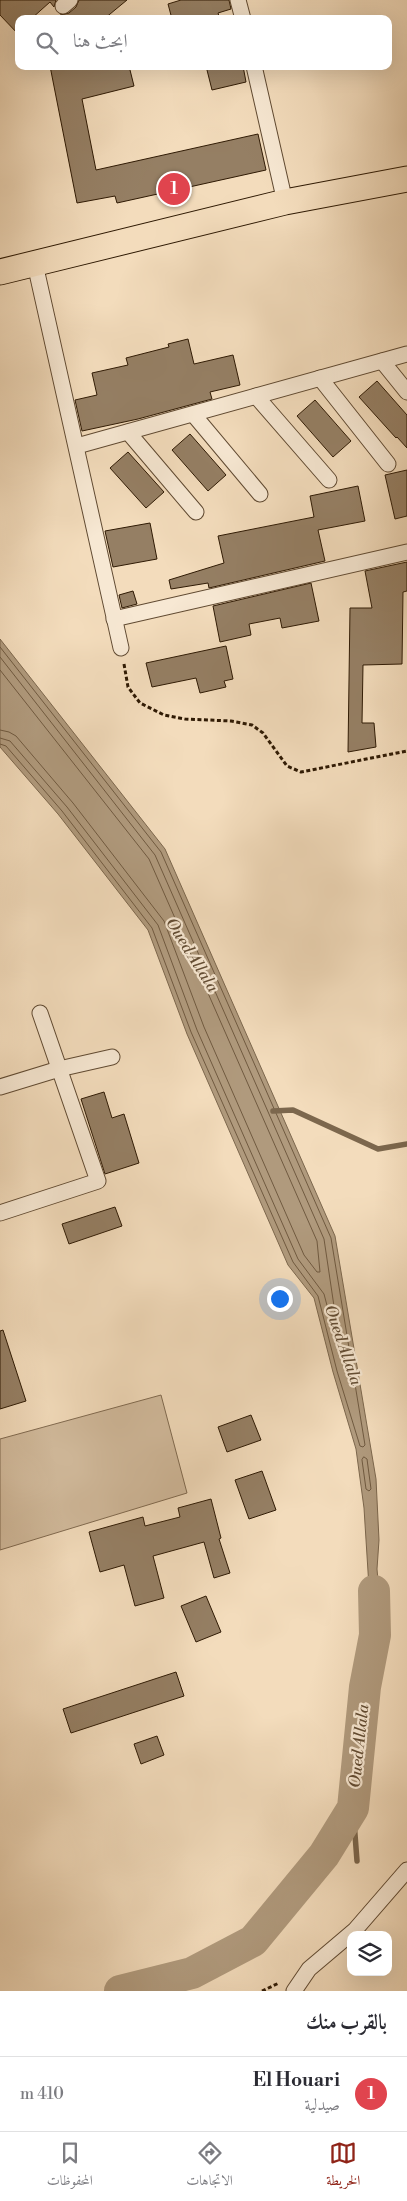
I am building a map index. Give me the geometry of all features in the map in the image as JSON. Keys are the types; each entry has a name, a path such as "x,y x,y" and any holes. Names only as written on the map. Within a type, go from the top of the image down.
{"main road":[{"path":"0,272 285,202 407,179"}],"street":[{"path":"238,0 242,15"},
{"path":"255,70 285,202"},
{"path":"35,264 121,648"},
{"path":"76,446 407,354"},
{"path":"382,361 407,392"},
{"path":"320,378 388,464"},
{"path":"256,396 329,480"},
{"path":"193,414 260,494"},
{"path":"128,432 196,512"},
{"path":"114,618 407,552"},
{"path":"0,1213 98,1181 40,1013"},
{"path":"0,1088 59,1069 112,1058"},
{"path":"294,1991 309,1969 355,1930 407,1870"}],"path":[{"path":"121,648 128,686 140,703 164,715 185,719 231,721 252,725 263,733 287,766 301,772 407,751"}],"shaded area":[{"path":"161,1395 187,1493 0,1550 0,1439"}],"water":[{"path":"0,639 165,849 335,1236 376,1479 379,1540 377,1569 381,1616 375,1635 370,1603 364,1508 356,1449 333,1372 314,1298 288,1265 187,1034 148,930 58,814 0,747"}],"building":[{"path":"0,0 56,0 54,7 50,2 35,15 15,15 15,31 0,15"},
{"path":"79,0 127,0 109,15 60,15 69,13 76,7"},
{"path":"181,0 229,0 231,9 218,13 219,15 171,15 168,4"},
{"path":"51,70 130,70 134,86 82,99 96,170 258,134 266,170 117,203 115,196 77,203"},
{"path":"207,70 244,70 246,82 212,90"},
{"path":"188,339 194,364 233,355 240,385 210,392 212,399 138,419 82,431 75,400 97,395 92,373 128,365 126,358 169,347 168,344"},
{"path":"377,381 407,415 407,448 359,397"},
{"path":"315,400 351,441 333,457 297,416"},
{"path":"190,434 226,475 208,491 172,450"},
{"path":"128,452 164,492 146,508 110,468"},
{"path":"407,470 407,516 395,519 385,475"},
{"path":"358,486 365,521 318,530 325,561 209,588 208,583 171,589 169,580 224,563 218,536 314,517 310,496"},
{"path":"150,523 157,559 113,567 105,531"},
{"path":"407,562 407,591 403,592 402,664 363,665 362,723 374,723 376,747 348,752 350,608 372,608 365,571"},
{"path":"311,583 319,621 282,628 280,618 249,624 251,635 220,642 213,606"},
{"path":"133,591 137,604 122,608 119,595"},
{"path":"226,646 233,679 224,681 226,687 200,693 196,678 152,687 146,663"},
{"path":"104,1092 112,1118 124,1114 139,1163 105,1174 81,1099"},
{"path":"115,1207 122,1226 69,1244 62,1224"},
{"path":"3,1330 26,1401 0,1409 0,1331"},
{"path":"251,1415 261,1440 227,1452 218,1427"},
{"path":"262,1471 276,1510 249,1519 235,1480"},
{"path":"211,1499 221,1538 219,1539 230,1573 214,1578 204,1542 153,1556 164,1598 135,1606 124,1565 100,1572 89,1532 143,1517 145,1526 180,1517 178,1508"},
{"path":"206,1596 221,1632 196,1642 181,1606"},
{"path":"176,1672 184,1696 71,1733 63,1709"},
{"path":"157,1736 164,1755 141,1764 134,1744"}],"waterway":[{"path":"273,1111 293,1110 378,1149 407,1144"},
{"name":"Oued Allala","path":"120,1991 192,1973 253,1941 324,1855 353,1808 365,1687 375,1635 374,1591"},
{"path":"353,1808 357,1861"}],"place":[{"name":"El Houari","path":"174,189"}]}
